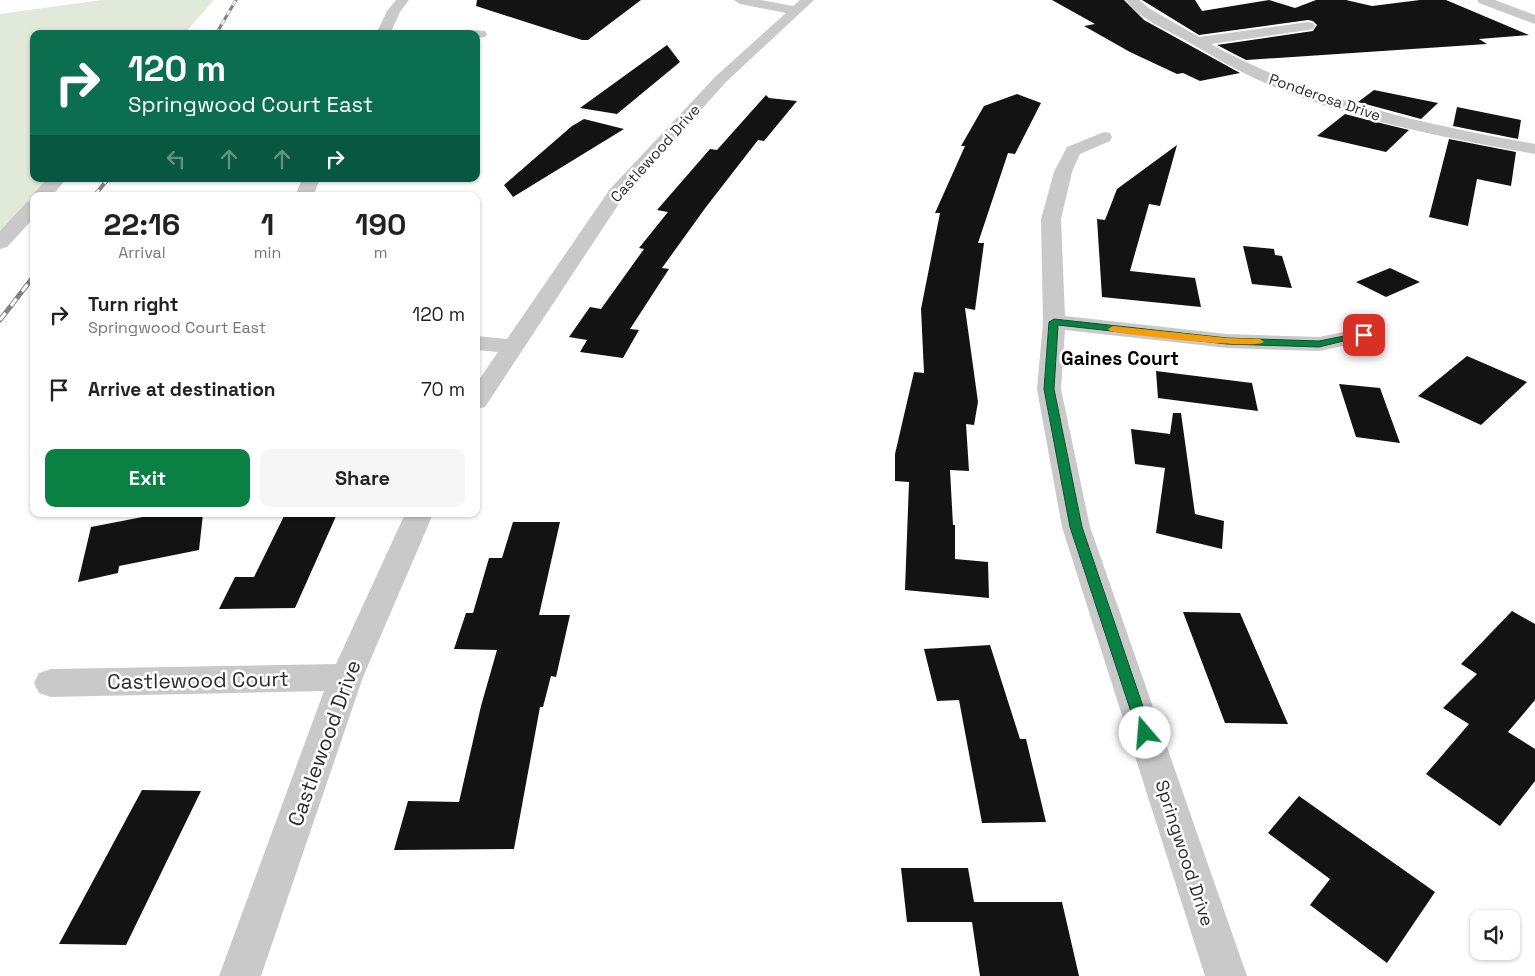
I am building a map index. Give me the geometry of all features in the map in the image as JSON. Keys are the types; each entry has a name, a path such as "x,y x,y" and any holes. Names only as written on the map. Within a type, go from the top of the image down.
{"street":[{"path":"385,30 394,11 403,0"},
{"path":"740,0 802,5"},
{"name":"Ponderosa Drive","path":"1132,0 1145,12 1268,78 1328,101 1393,120 1535,148"},
{"path":"1484,0 1535,20"},
{"name":"Castlewood Drive","path":"480,396 617,193 721,79 802,5"},
{"path":"1200,41 1308,26"},
{"name":"Springwood Drive","path":"1104,137 1073,151 1063,172 1051,219 1054,322 1049,389 1076,527 1226,976"},
{"path":"46,192 54,182"},
{"path":"0,243 30,210"},
{"path":"1054,322 1227,341 1319,344 1364,335"},
{"path":"480,342 513,346"},
{"name":"Castlewood Drive","path":"240,976 346,677 418,517"},
{"name":"Castlewood Court","path":"51,683 346,677"}],"green space":[{"path":"101,0 214,0 188,30 30,30 30,182 56,182 47,192 30,192 30,213 0,248 0,14"}],"building":[{"path":"477,0 641,0 588,40 582,40 476,6"},
{"path":"1052,0 1124,0 1144,20 1240,73 1200,81 1183,73 1177,74 1130,52 1084,26 1095,24"},
{"path":"1142,0 1195,0 1202,11 1269,0 1295,8 1316,0 1346,0 1372,6 1420,0 1446,0 1529,35 1479,39 1487,44 1246,60 1217,45 1313,31 1317,25 1313,21 1308,20 1199,35"},
{"path":"667,45 680,62 617,114 580,108"},
{"path":"1374,90 1438,103 1421,119 1358,102"},
{"path":"1017,94 1041,103 1015,154 1008,153 978,243 984,243 975,310 965,308 978,402 974,425 966,424 969,471 950,470 953,525 955,525 955,559 988,562 989,598 905,590 909,482 895,481 895,454 914,372 924,373 921,309 940,213 935,213 965,146 961,146 984,106"},
{"path":"766,95 769,98 797,101 764,141 758,140 662,268 669,269 630,329 639,330 623,358 580,352 587,340 569,337 590,307 601,309 644,249 639,248 668,212 657,210 710,149 717,150"},
{"path":"1457,107 1521,120 1518,139 1453,126"},
{"path":"1345,114 1409,130 1386,152 1317,136"},
{"path":"584,119 624,129 513,197 504,185 572,126"},
{"path":"1449,139 1516,152 1511,186 1477,179 1468,226 1429,217"},
{"path":"1177,145 1160,206 1149,204 1130,271 1195,278 1201,307 1102,297 1097,219 1105,220 1117,189"},
{"path":"1243,246 1274,249 1275,255 1282,256 1292,288 1252,284"},
{"path":"1390,268 1420,282 1386,297 1356,282"},
{"path":"1467,356 1527,382 1481,425 1418,396"},
{"path":"1156,371 1252,383 1258,411 1158,398"},
{"path":"1339,384 1380,388 1400,443 1356,437"},
{"path":"1173,413 1181,413 1195,514 1224,521 1222,549 1156,533 1165,468 1135,464 1131,429 1170,434"},
{"path":"143,517 203,517 199,550 119,566 118,573 78,582 91,527"},
{"path":"284,517 336,517 295,608 219,609 235,577 254,577"},
{"path":"513,522 560,522 539,615 570,615 556,677 551,676 543,707 540,707 514,849 394,850 408,801 459,802 481,706 497,650 454,649 466,613 473,613 489,558 502,558"},
{"path":"1512,611 1535,624 1535,700 1508,732 1535,749 1535,781 1500,826 1426,774 1469,724 1443,708 1477,674 1461,664"},
{"path":"1183,612 1240,613 1288,724 1225,723"},
{"path":"990,645 1020,739 1026,739 1046,822 982,823 959,700 937,701 924,649"},
{"path":"142,790 201,791 126,945 59,944"},
{"path":"1299,796 1435,892 1387,963 1310,905 1330,879 1268,833"},
{"path":"901,868 968,868 974,902 1062,902 1079,976 980,976 972,922 907,922"}],"railway":[{"path":"218,30 236,0"},
{"path":"97,192 106,182"},
{"path":"0,320 30,281"}],"slow traffic":[{"path":"1113,329 1227,341 1260,342"}],"district":[{"name":"Gaines Court","path":"1120,358"}],"route":[{"path":"1145,733 1076,527 1049,389 1054,322 1227,341 1319,344 1364,335"}]}
